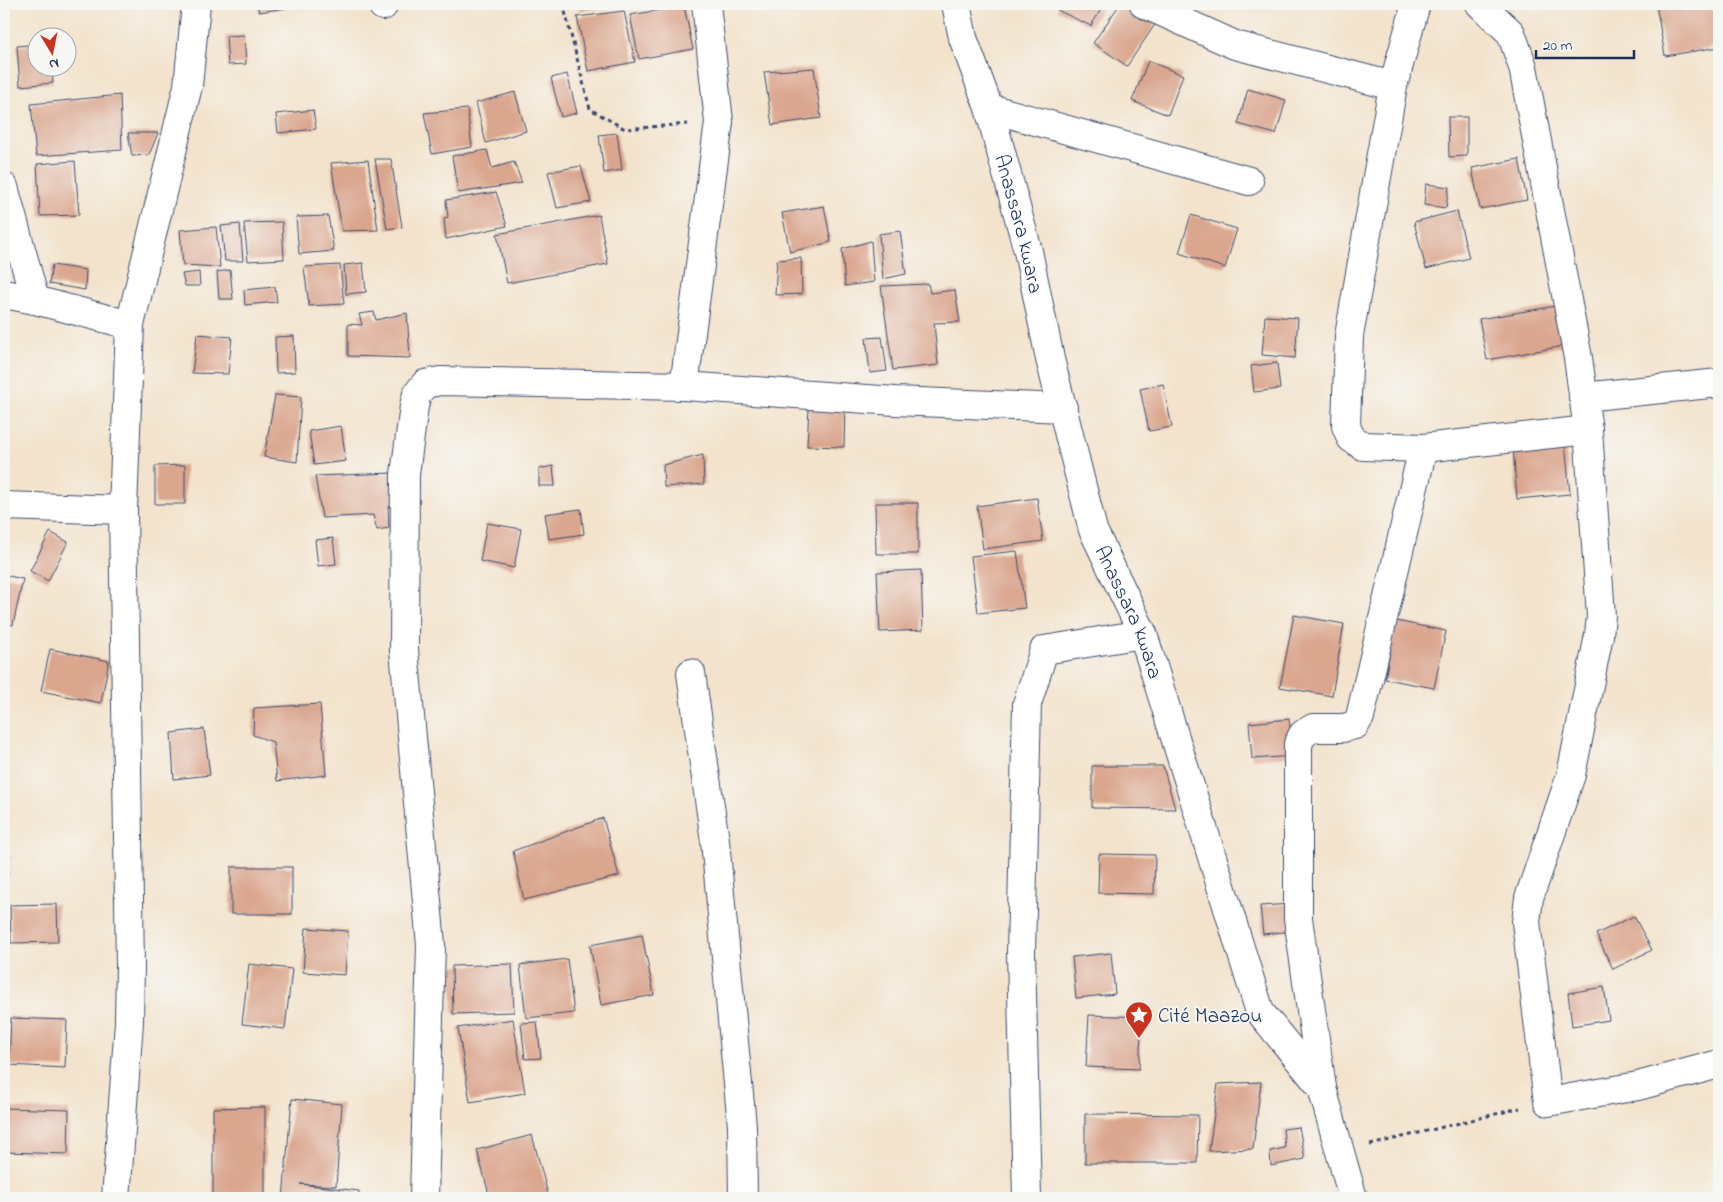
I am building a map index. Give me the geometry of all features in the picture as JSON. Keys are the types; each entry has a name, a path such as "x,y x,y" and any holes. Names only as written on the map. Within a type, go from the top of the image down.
{"street":[{"path":"116,1198 130,1022 123,510 130,325 188,86 196,4"},
{"path":"684,386 719,122 706,4"},
{"name":"Anassara kwara","path":"956,4 963,38 989,108 1028,251 1050,359 1093,530 1143,634 1260,1012 1322,1088 1353,1198"},
{"path":"1144,4 1235,45 1393,86"},
{"path":"1416,4 1393,86 1349,336 1346,426 1351,438 1363,446 1423,448 1588,430"},
{"path":"1480,4 1511,33 1523,67 1576,348 1588,430 1601,616 1599,635 1571,776 1529,898 1526,922 1548,1102 1638,1086 1719,1064"},
{"path":"989,108 1249,181"},
{"path":"4,187 35,300"},
{"path":"4,294 35,300 130,325"},
{"path":"424,1198 431,945 404,650 405,474 414,406 417,394 425,384 440,381 684,386 896,401 1063,408"},
{"path":"1583,397 1719,383"},
{"path":"1322,1088 1298,918 1298,744 1303,734 1314,728 1343,728 1355,725 1360,717 1423,448"},
{"path":"4,506 123,510"},
{"path":"1027,1198 1021,953 1027,704 1044,650 1143,634"},
{"path":"691,673 716,851 742,1126 743,1198"}],"path":[{"path":"563,4 590,109 624,130 719,122"},
{"path":"1340,1152 1548,1102"}],"building":[{"path":"257,4 299,4 300,6 259,12"},
{"path":"579,4 610,4 610,7 580,10"},
{"path":"631,4 651,4 651,5 631,7"},
{"path":"1062,4 1104,4 1091,26 1057,10"},
{"path":"1120,4 1133,4 1158,20 1127,66 1093,43"},
{"path":"1656,4 1719,4 1719,47 1665,56"},
{"path":"684,6 693,49 639,59 630,15"},
{"path":"624,11 635,62 588,71 577,17"},
{"path":"244,35 246,64 228,65 226,36"},
{"path":"28,45 28,78 53,78 53,83 20,86 17,46"},
{"path":"1148,61 1183,75 1168,115 1132,101"},
{"path":"814,68 821,118 772,125 764,72"},
{"path":"567,74 577,113 561,117 551,78"},
{"path":"1248,89 1286,100 1276,134 1238,124"},
{"path":"515,92 526,131 486,143 476,103"},
{"path":"120,95 122,150 36,156 31,104"},
{"path":"467,109 472,147 432,154 424,113"},
{"path":"313,110 316,129 278,133 276,114"},
{"path":"1448,117 1467,117 1467,156 1449,157"},
{"path":"128,133 158,133 149,155 132,156"},
{"path":"617,133 622,170 604,173 599,135"},
{"path":"487,150 492,168 514,162 522,183 458,193 452,156"},
{"path":"375,159 391,159 402,227 387,229"},
{"path":"1519,159 1527,200 1480,209 1472,168"},
{"path":"368,160 378,230 342,231 331,163"},
{"path":"75,161 79,215 40,216 37,164"},
{"path":"581,166 591,202 557,208 548,172"},
{"path":"1426,184 1449,187 1446,208 1424,205"},
{"path":"496,192 507,226 446,239 444,218 448,217 446,200"},
{"path":"824,206 831,242 790,252 782,213"},
{"path":"1457,211 1469,258 1426,269 1414,222"},
{"path":"599,215 608,264 507,283 497,234"},
{"path":"1191,215 1237,229 1225,268 1179,253"},
{"path":"328,216 334,251 299,254 296,217"},
{"path":"282,222 284,259 248,261 244,223"},
{"path":"240,224 243,261 225,261 221,226"},
{"path":"216,227 220,267 183,265 180,230"},
{"path":"900,231 906,274 883,279 879,234"},
{"path":"871,241 874,282 845,286 842,249"},
{"path":"801,258 802,294 775,295 777,260"},
{"path":"363,263 366,292 346,294 344,265"},
{"path":"52,265 86,270 85,290 49,284"},
{"path":"340,265 344,304 309,306 304,267"},
{"path":"230,270 233,299 219,299 217,272"},
{"path":"199,272 200,286 185,286 182,274"},
{"path":"928,284 930,293 955,290 960,322 934,323 938,365 893,370 881,286"},
{"path":"275,287 277,302 245,305 244,290"},
{"path":"1562,305 1569,345 1487,360 1479,319"},
{"path":"374,312 376,320 407,313 410,358 348,356 348,324 362,325 359,314"},
{"path":"1265,316 1298,318 1295,358 1262,355"},
{"path":"197,334 232,337 228,374 192,373"},
{"path":"294,336 295,372 276,373 275,337"},
{"path":"882,337 887,371 870,373 866,338"},
{"path":"1277,363 1280,389 1254,392 1251,366"},
{"path":"1163,384 1172,427 1149,431 1140,389"},
{"path":"275,395 301,397 297,462 264,457"},
{"path":"809,407 845,408 844,447 807,446"},
{"path":"341,426 346,461 314,465 309,431"},
{"path":"1565,442 1570,494 1517,499 1513,447"},
{"path":"703,455 704,484 664,487 663,465"},
{"path":"185,465 185,504 155,504 155,466"},
{"path":"553,466 555,486 539,486 539,469"},
{"path":"393,473 397,505 388,507 389,528 377,530 373,515 322,518 315,476"},
{"path":"1037,498 1043,541 983,549 977,506"},
{"path":"875,503 918,503 918,554 876,554"},
{"path":"581,509 584,534 549,539 545,514"},
{"path":"487,523 521,529 514,568 480,561"},
{"path":"50,532 68,542 48,581 30,571"},
{"path":"333,538 336,564 318,566 315,540"},
{"path":"1017,551 1025,608 978,613 971,556"},
{"path":"921,570 923,630 880,632 877,572"},
{"path":"4,575 23,579 13,625 4,623"},
{"path":"1294,615 1344,624 1332,696 1280,687"},
{"path":"1396,621 1446,631 1434,688 1385,679"},
{"path":"50,649 109,661 101,703 41,691"},
{"path":"320,704 326,775 277,781 273,742 253,735 254,708"},
{"path":"1289,719 1293,756 1252,759 1249,723"},
{"path":"204,729 210,775 174,779 171,733"},
{"path":"1092,766 1163,766 1175,809 1092,808"},
{"path":"603,818 619,876 524,900 513,851"},
{"path":"4,854 10,855 6,893 4,893"},
{"path":"1099,854 1155,855 1154,894 1098,893"},
{"path":"231,867 292,867 292,914 231,914"},
{"path":"57,904 58,942 11,943 10,905"},
{"path":"1291,904 1294,931 1263,934 1260,906"},
{"path":"1634,916 1652,950 1613,969 1596,934"},
{"path":"306,928 348,931 345,975 303,972"},
{"path":"642,935 654,995 601,1005 590,945"},
{"path":"1111,953 1115,994 1076,998 1072,957"},
{"path":"567,959 574,1013 526,1018 520,965"},
{"path":"249,964 292,969 285,1029 242,1024"},
{"path":"512,964 514,1012 453,1014 452,966"},
{"path":"1604,987 1609,1020 1572,1026 1568,993"},
{"path":"1089,1015 1142,1017 1139,1069 1086,1067"},
{"path":"11,1018 67,1020 65,1068 9,1065"},
{"path":"513,1019 525,1093 470,1102 458,1028"},
{"path":"537,1022 541,1058 525,1059 521,1023"},
{"path":"1261,1082 1253,1149 1209,1151 1218,1084"},
{"path":"292,1099 342,1104 336,1186 300,1184 359,1191 359,1198 283,1198"},
{"path":"265,1107 265,1198 213,1198 213,1108"},
{"path":"4,1108 69,1110 68,1154 4,1152"},
{"path":"1085,1114 1198,1115 1197,1163 1085,1163"},
{"path":"1299,1127 1305,1159 1271,1166 1270,1151 1285,1148 1283,1129"},
{"path":"532,1135 549,1198 490,1198 477,1150"}],"place":[{"name":"Cité Maazou","path":"1139,1039"}]}
